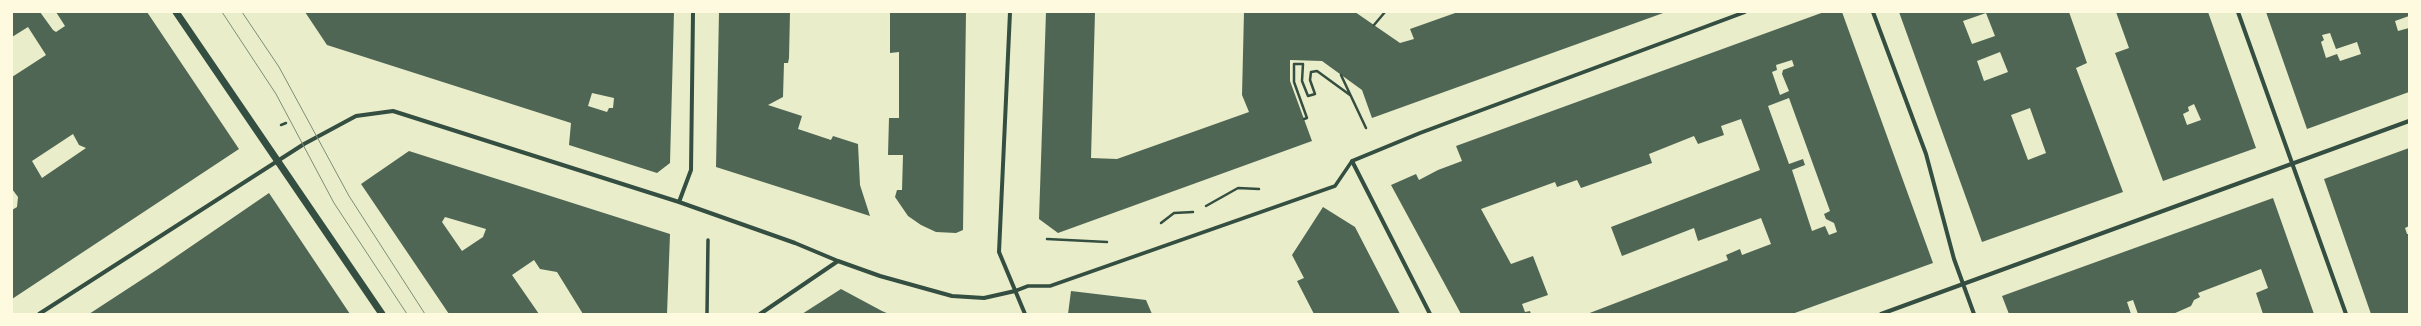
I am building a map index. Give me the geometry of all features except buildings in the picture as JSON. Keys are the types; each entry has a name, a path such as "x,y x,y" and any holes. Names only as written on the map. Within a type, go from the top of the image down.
{"street":[{"path":"176,12 382,314"},
{"path":"679,202 691,170 693,12"},
{"path":"1010,12 999,252 1025,314"},
{"path":"39,314 278,160 356,116 393,111 679,202 795,243 838,261 880,276 952,296 984,298 1015,291 1028,286 1050,286 1335,186 1352,161 1412,136 1745,12"},
{"path":"1873,12 1926,154 1954,259 1974,314"},
{"path":"2238,12 2346,314"},
{"path":"1882,314 2292,163 2409,122"},
{"path":"1352,161 1430,314"},
{"path":"707,314 708,240"},
{"path":"760,314 838,261"}],"path":[{"path":"1374,25 1385,12"},
{"path":"1304,119 1307,118 1294,82 1294,64 1303,64 1302,81 1308,96 1315,94 1310,80 1311,72 1317,71 1350,95"},
{"path":"1341,74 1366,128"},
{"path":"1201,209 1238,188 1261,189"},
{"path":"1156,227 1174,213 1195,212"},
{"path":"1047,239 1109,242"}],"tram line":[{"path":"222,12 276,94 334,203 407,314"},
{"path":"242,12 279,67 349,196 425,314"}]}
